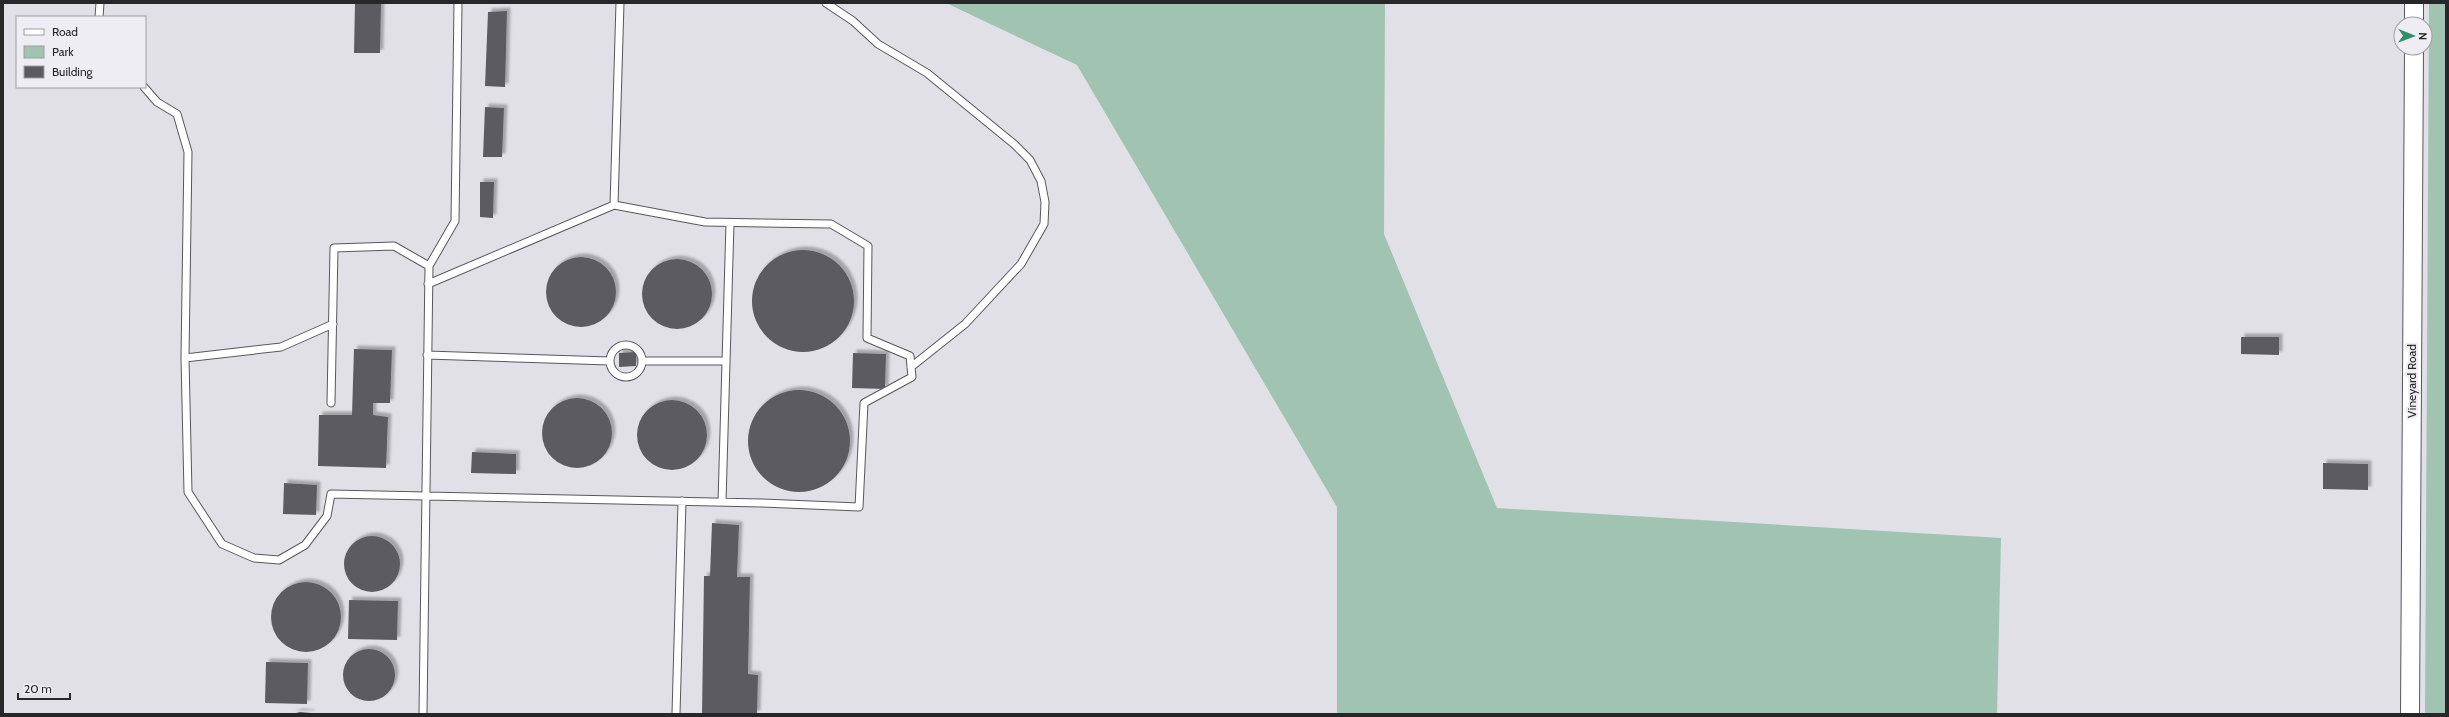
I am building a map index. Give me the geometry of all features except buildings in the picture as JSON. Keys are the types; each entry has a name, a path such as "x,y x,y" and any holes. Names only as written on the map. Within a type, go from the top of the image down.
{"street":[{"path":"2414,3 2414,16"},
{"name":"Vineyard Road","path":"2410,714 2414,56"}],"lane":[{"path":"99,16 100,3"},
{"path":"423,714 428,284 429,266 456,221 458,3"},
{"path":"614,205 620,3"},
{"path":"826,3 853,21 878,44 927,73 1014,144 1030,160 1041,181 1045,202 1044,224 1021,264 965,324 911,367"},
{"path":"145,88 157,102 177,114 188,152 185,358 188,492 222,544 254,558 279,560 305,545 327,516 331,494 682,501 859,507 864,403 912,378 910,356 867,338 868,246 831,224 705,222 614,205 428,284"},
{"path":"722,502 730,223"},
{"path":"331,403 334,248 394,246 429,266"},
{"path":"185,358 281,347 332,324"},
{"path":"626,345 637,349 642,360 637,372 626,376 615,372 610,361 615,349 626,345"},
{"path":"427,355 610,361"},
{"path":"642,360 726,361"},
{"path":"676,714 682,501"}],"green space":[{"path":"946,3 1385,3 1384,234 1497,508 2001,538 1997,714 1337,714 1337,507 1077,65"},
{"path":"2429,3 2446,3 2446,714 2425,714 2429,56 2433,56 2433,16 2429,16"}]}
